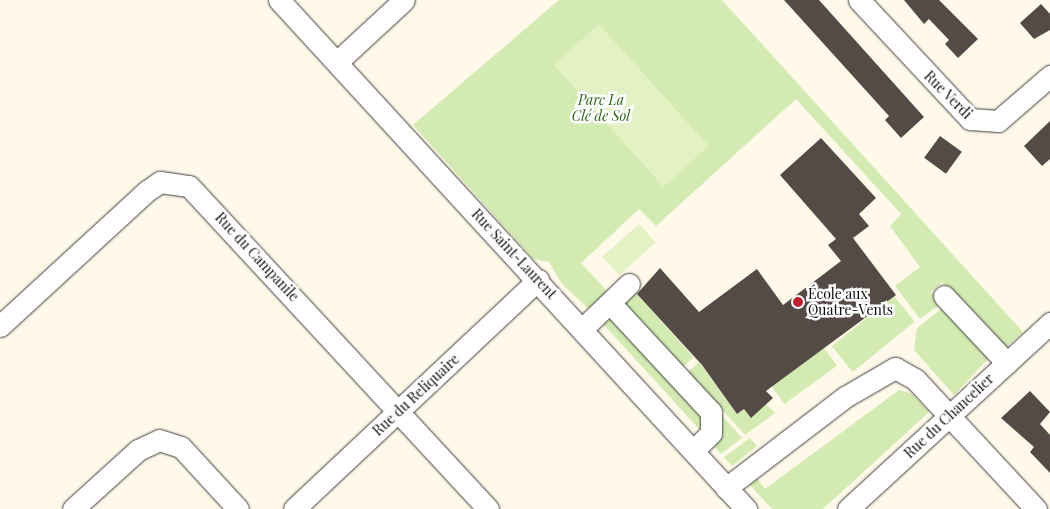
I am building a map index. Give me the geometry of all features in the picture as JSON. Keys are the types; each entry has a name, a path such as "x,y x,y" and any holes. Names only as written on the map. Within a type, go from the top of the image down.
{"street":[{"name":"Rue Saint-Laurent","path":"279,0 538,280 746,509"},
{"path":"337,62 404,0"},
{"name":"Rue Verdi","path":"859,0 970,119 998,121 1050,76"},
{"name":"Rue du Campanile","path":"0,326 147,191 160,182 189,186 401,410 488,509"},
{"name":"Rue du Reliquaire","path":"294,509 538,280"},
{"path":"582,329 629,284"},
{"path":"944,296 1007,363"},
{"path":"610,303 711,412 711,433 693,451"},
{"name":"Rue du Chancelier","path":"848,509 1050,323"},
{"path":"726,488 845,397 890,369 911,375 1036,509"},
{"path":"73,509 138,450 159,440 181,447 238,509"}],"green space":[{"name":"Parc La Clé de Sol","path":"559,0 722,0 1023,332 1004,349 942,282 931,292 942,303 920,319 895,286 920,267 890,226 901,214 796,99 656,226 639,209 581,263 609,293 590,310 562,284 549,262 533,259 413,125"},
{"path":"599,24 709,146 663,187 554,65"},
{"path":"639,224 656,243 619,275 603,257"},
{"path":"634,291 694,357 682,368 622,302"},
{"path":"894,296 915,322 853,372 832,346"},
{"path":"945,306 993,358 988,359 954,395 914,350 917,328"},
{"path":"613,319 705,416 701,431 603,324"},
{"path":"824,348 837,366 784,404 771,386"},
{"path":"699,362 737,414 744,409 751,418 766,404 775,413 745,435 688,372"},
{"path":"899,390 912,394 929,412 823,509 772,509 749,484 757,478 765,489"},
{"path":"718,411 742,438 721,454 714,446 719,438"},
{"path":"750,438 757,446 732,466 724,457"}],"building":[{"path":"784,0 819,0 924,117 901,138 885,120 889,116"},
{"path":"904,0 939,0 978,39 958,58 945,44 949,40 929,19 924,24"},
{"path":"1041,4 1050,14 1050,30 1034,39 1020,23"},
{"path":"1050,121 1050,159 1042,166 1024,146"},
{"path":"940,136 962,152 946,174 924,158"},
{"path":"821,138 876,198 859,214 869,226 853,238 896,295 766,391 773,398 751,418 744,409 737,414 702,365 637,294 660,268 699,312 757,269 783,305 841,261 828,245 836,239 780,175"},
{"path":"1030,391 1050,412 1040,424 1050,435 1050,473 1030,452 1034,447 1001,418"}],"place":[{"name":"École aux Quatre-Vents","path":"798,302"}]}
